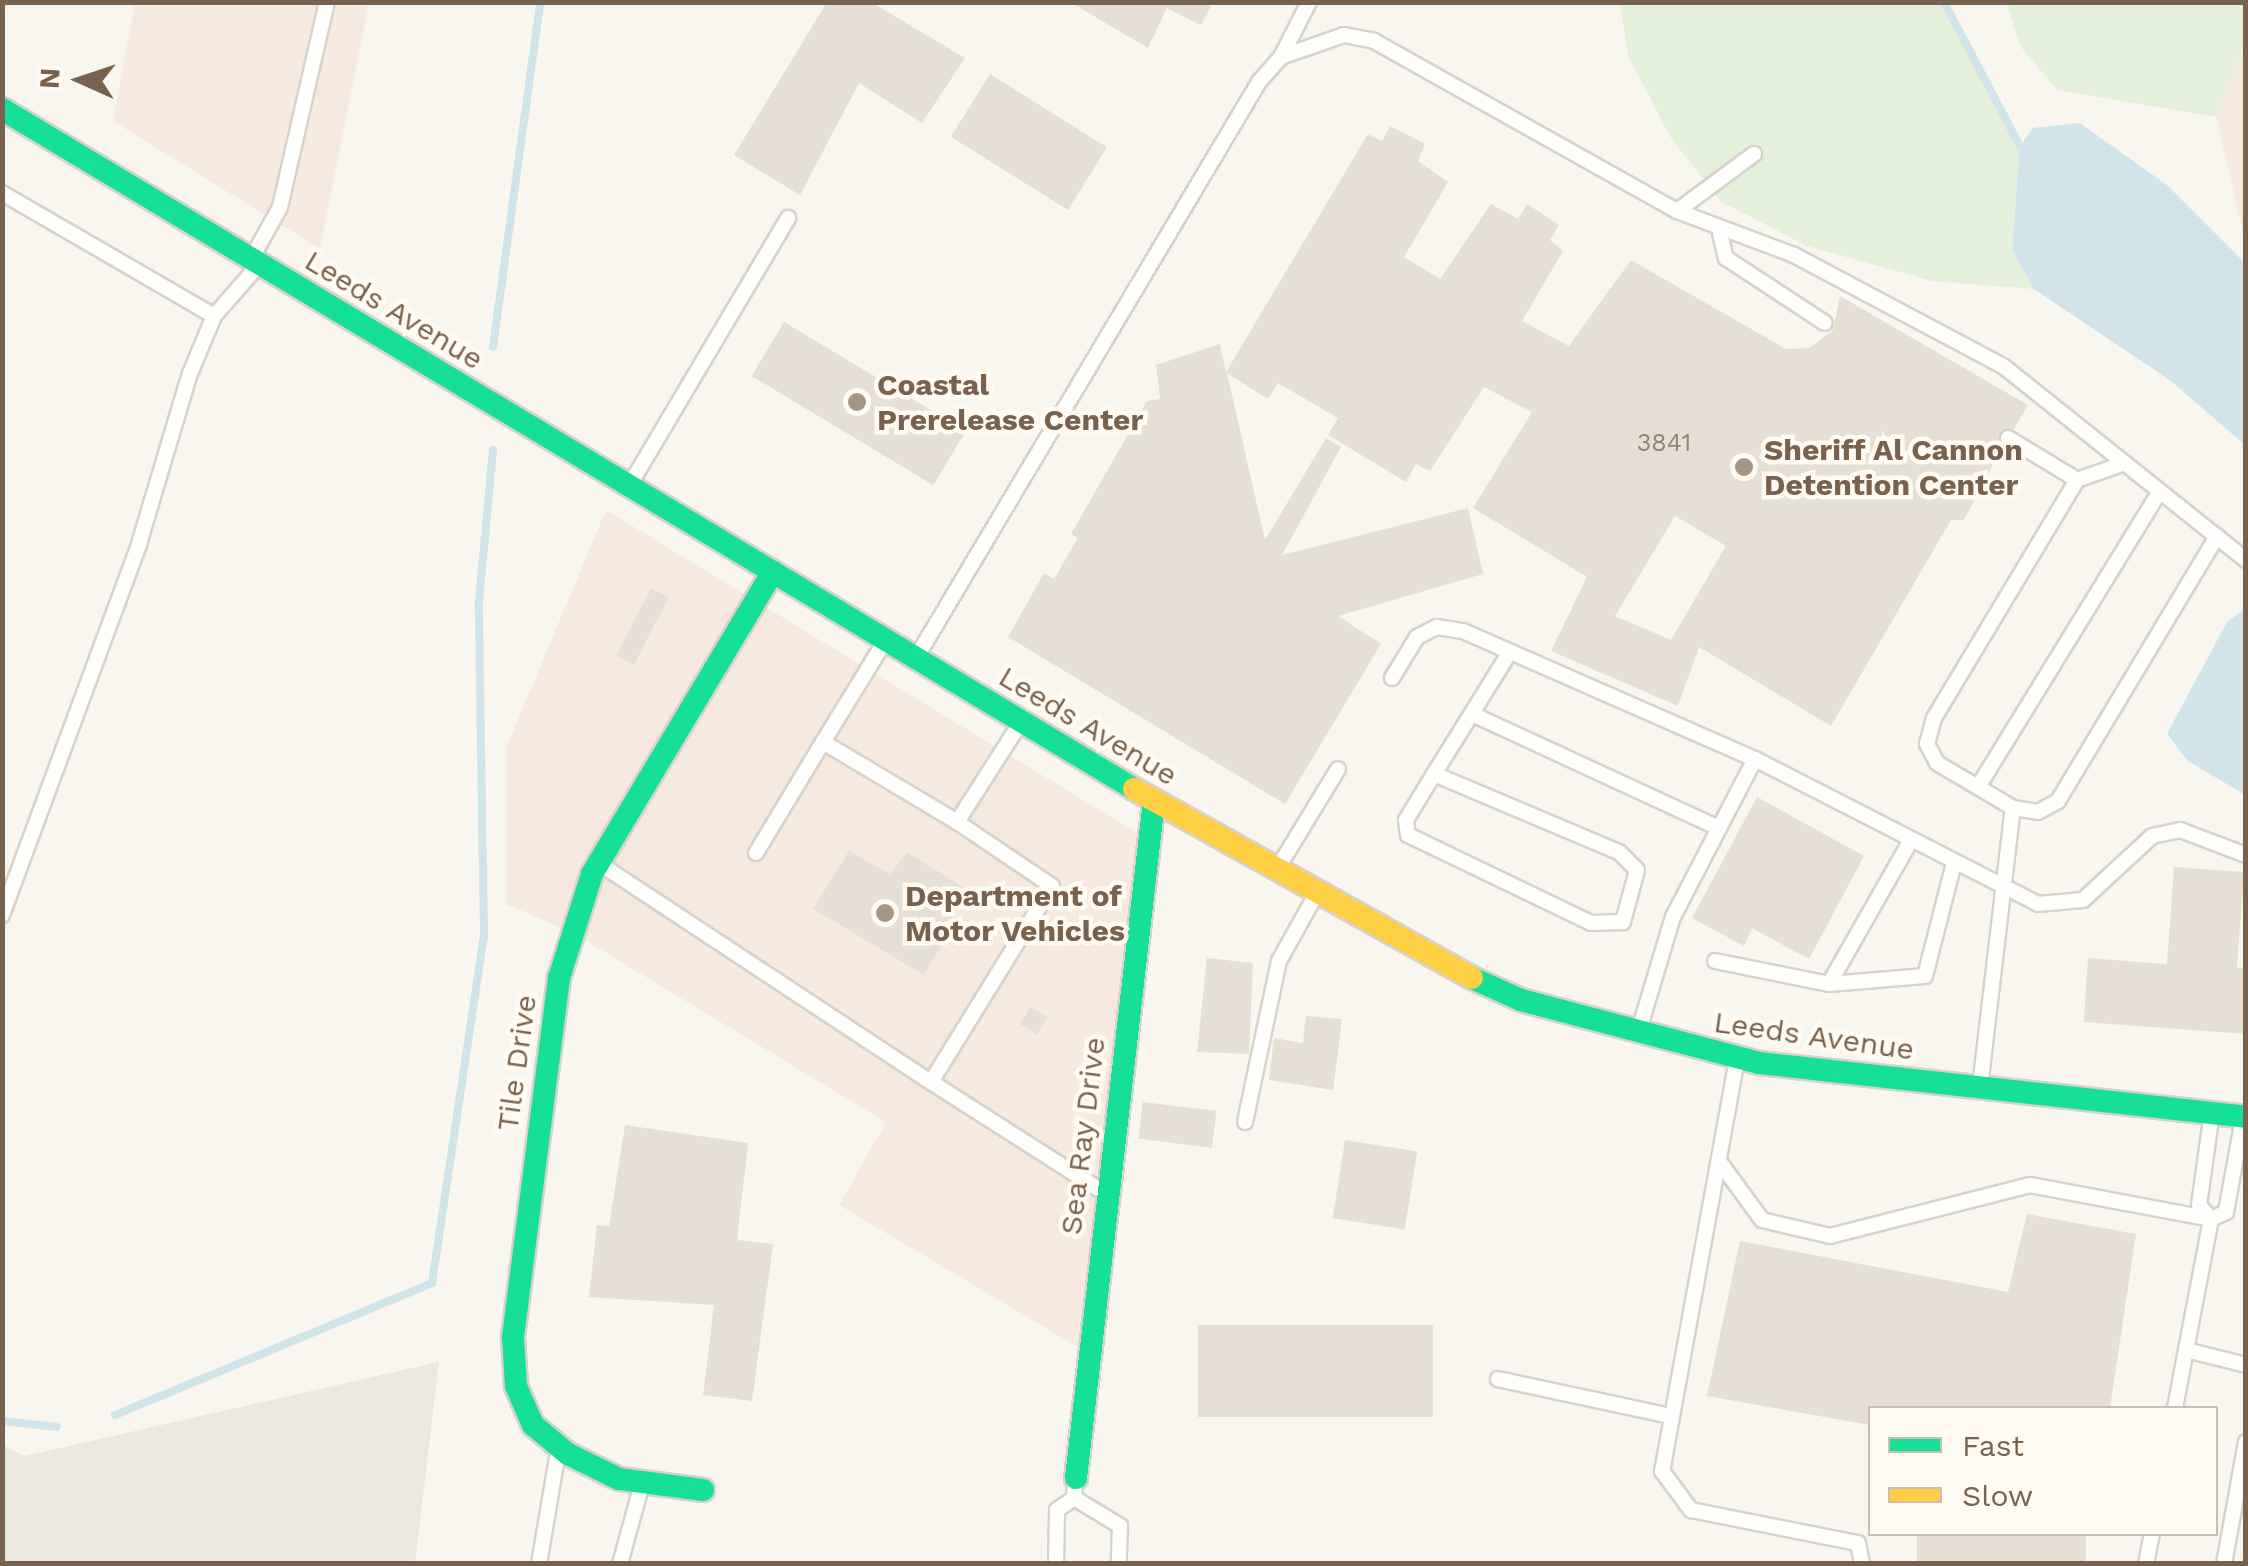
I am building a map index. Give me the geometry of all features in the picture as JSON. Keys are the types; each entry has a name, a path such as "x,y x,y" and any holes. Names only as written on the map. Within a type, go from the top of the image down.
{"street":[{"name":"Leeds Avenue","path":"2,110 1154,801 1316,895 1521,1000 1637,1038 1737,1058 2244,1117"},
{"name":"Tile Drive","path":"702,1490 642,1482 559,1447 532,1425 516,1386 513,1336 559,978 599,863 772,572"},
{"name":"Sea Ray Drive","path":"1075,1488 1154,801"}],"lane":[{"path":"2,914 214,316 255,261 280,207 327,2"},
{"path":"916,658 1280,58 1309,2"},
{"path":"1280,58 1344,35 1374,41 1720,233 1794,255 2003,366 2246,560"},
{"path":"1678,210 1754,154"},
{"path":"2,193 214,316"},
{"path":"629,486 788,218"},
{"path":"1720,233 1726,258 1825,323"},
{"path":"2008,438 2077,480"},
{"path":"2124,463 2077,480 1934,718 1927,744 1936,764 2013,808 2038,812 2058,801 2217,536"},
{"path":"1978,787 2160,491"},
{"path":"1392,678 1417,637 1436,627 1510,652 1755,759 2004,890 2059,907 2083,900 2152,836 2180,830 2246,855"},
{"path":"756,853 886,640"},
{"path":"1434,774 1619,852 1637,870 1622,922 1591,922 1418,846 1406,820 1434,774 1510,652"},
{"path":"1472,714 1719,828"},
{"path":"957,822 1021,721"},
{"path":"823,742 957,822 1052,886 931,1082"},
{"path":"1637,1038 1672,917 1755,759"},
{"path":"1276,872 1338,769"},
{"path":"1980,1087 2013,808"},
{"path":"1829,984 1911,840"},
{"path":"599,863 1107,1194"},
{"path":"1714,960 1829,984 1925,976 1954,863"},
{"path":"1245,1122 1279,961 1316,895"},
{"path":"1737,1058 1721,1164 1662,1471 1691,1510 1858,1544 1862,1564"},
{"path":"2211,1219 2198,1205 2212,1113"},
{"path":"1721,1164 1762,1220 1830,1236 2030,1185 2211,1219 2226,1212 2244,1117"},
{"path":"2175,1406 2211,1219"},
{"path":"2186,1350 2246,1365"},
{"path":"1498,1379 1670,1416"},
{"path":"2224,1564 2246,1442"},
{"path":"540,1564 559,1447"},
{"path":"623,1563 642,1482"},
{"path":"1056,1564 1057,1510 1075,1488 1120,1526 1120,1564"},
{"path":"2146,1564 2152,1536"}],"shaded area":[{"path":"135,3 369,3 320,249 113,121"},
{"path":"2245,44 2245,242 2216,117"},
{"path":"2080,123 2167,185 2245,263 2245,445 2171,381 2034,289 2012,250 2020,146 2033,128"},
{"path":"606,510 1149,840 1091,1355 839,1205 886,1122 573,933 506,904 506,748"},
{"path":"2246,609 2245,795 2188,761 2167,734 2227,622"},
{"path":"439,1362 415,1563 3,1563 3,1445 25,1456"}],"green space":[{"path":"1620,3 1944,3 2020,146 2012,250 2034,289 1932,281 1807,246 1720,201 1669,135 1628,55"},
{"path":"2007,3 2245,3 2245,44 2216,117 2057,90 2020,46"}],"building":[{"path":"827,2 871,2 965,58 922,123 859,83 800,195 734,155"},
{"path":"1070,2 1213,2 1201,25 1167,8 1148,48"},
{"path":"990,74 1107,147 1068,210 951,137"},
{"name":"Sheriff Al Cannon Detention Center","path":"1390,126 1425,144 1418,161 1448,182 1404,257 1440,279 1491,204 1518,219 1527,204 1559,225 1550,240 1563,251 1522,321 1569,346 1631,260 1786,349 1809,348 1833,330 1840,296 2028,405 2014,429 1999,433 2002,447 1964,520 1951,520 1831,726 1699,647 1678,706 1551,651 1587,577 1473,508 1532,412 1484,387 1430,471 1416,464 1406,482 1328,435 1338,418 1278,383 1268,399 1227,373 1265,540 1326,438 1341,447 1282,555 1468,508 1483,574 1338,616 1381,644 1285,804 1008,637 1044,573 1054,579 1078,538 1071,534 1147,401 1160,399 1156,365 1220,344 1226,372 1368,134 1382,141","holes":["1675,516 1726,546 1671,640 1615,616"]},
{"name":"Coastal Prerelease Center","path":"784,322 966,431 933,485 752,376"},
{"path":"651,588 669,597 634,665 616,656"},
{"path":"1757,797 1864,856 1809,959 1752,928 1744,946 1692,918"},
{"name":"Department of Motor Vehicles","path":"849,851 890,874 907,852 962,886 948,912 959,917 924,975 813,909"},
{"path":"2174,867 2244,872 2237,968 2246,968 2246,1034 2084,1022 2088,958 2167,964"},
{"path":"1207,958 1253,963 1249,1054 1197,1052"},
{"path":"1030,1007 1047,1017 1037,1034 1020,1024"},
{"path":"1306,1016 1342,1019 1333,1090 1269,1080 1274,1038 1303,1043"},
{"path":"1143,1102 1216,1111 1212,1148 1138,1139"},
{"path":"625,1125 748,1143 737,1240 773,1244 752,1401 703,1395 714,1305 589,1297 597,1225 609,1226"},
{"path":"1345,1140 1417,1151 1405,1229 1333,1218"},
{"path":"2027,1214 2136,1234 2110,1406 1868,1406 1868,1425 1707,1396 1740,1241 2008,1292"},
{"path":"1198,1325 1433,1325 1433,1417 1198,1417"},
{"path":"1917,1536 2086,1536 2086,1564 1917,1564"}],"waterway":[{"path":"493,347 540,2"},
{"path":"1944,2 2020,146"},
{"path":"115,1415 432,1283 484,937 479,601 493,450"},
{"path":"2,1421 57,1427"}],"traffic: fast":[{"path":"2,109 1134,789"},
{"path":"703,1490 619,1479 568,1454 533,1425 516,1386 513,1337 559,978 592,874 773,572"},
{"path":"1076,1478 1154,801"},
{"path":"1472,978 1521,1000 1759,1063 2246,1117"}],"traffic: slow":[{"path":"1134,789 1472,978"}],"place":[{"name":"Coastal Prerelease Center","path":"857,402"},
{"name":"Sheriff Al Cannon Detention Center","path":"1744,467"},
{"name":"Department of Motor Vehicles","path":"885,913"}]}
